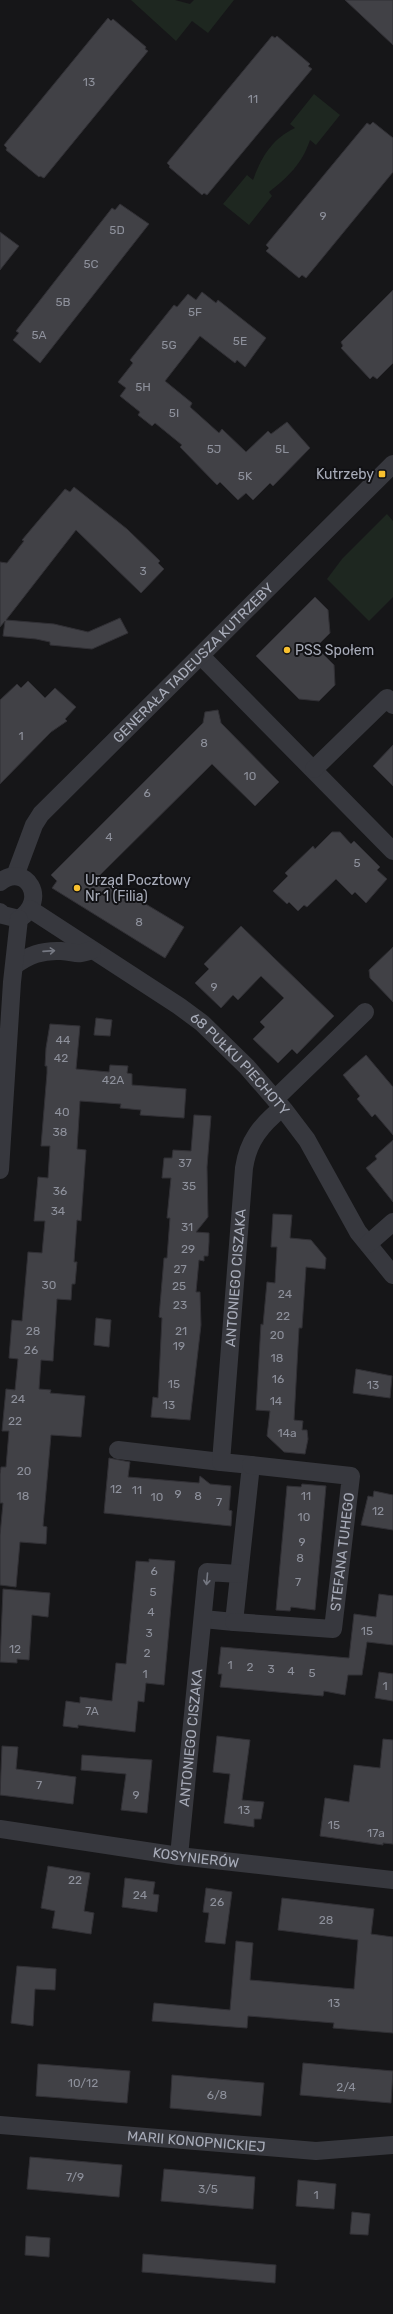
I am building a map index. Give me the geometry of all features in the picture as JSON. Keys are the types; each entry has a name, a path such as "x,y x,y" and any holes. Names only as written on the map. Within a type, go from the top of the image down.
{"street":[{"name":"GENERAŁA TADEUSZA KUTRZEBY","path":"8,879 34,825 41,814 393,464"},
{"path":"201,656 314,769 393,851"},
{"path":"314,769 387,698 393,705"},
{"path":"0,1170 14,966 25,914 35,898 32,888 26,880 8,879"},
{"name":"68 PUŁKU PIECHOTY","path":"0,912 3,915 25,914 92,950 179,1006 202,1023 247,1067 307,1140 350,1218 368,1244 393,1274"},
{"path":"14,966 32,955 44,951 63,951 78,955 92,950"},
{"name":"ANTONIEGO CISZAKA","path":"221,1462 244,1168 250,1143 257,1131 278,1104 365,1012"},
{"path":"368,1244 393,1222"},
{"path":"118,1450 251,1465 234,1622 203,1620"},
{"name":"STEFANA TUHEGO","path":"234,1622 333,1629 351,1476 251,1465"},
{"name":"ANTONIEGO CISZAKA","path":"179,1856 207,1572 238,1574"},
{"name":"KOSYNIERÓW","path":"0,1829 179,1856 393,1880"},
{"name":"MARII KONOPNICKIEJ","path":"0,2125 316,2151 393,2145"}],"shaded area":[{"path":"131,0 175,0 190,4 194,0 234,0 208,33 192,21 176,41"},
{"path":"314,94 340,115 316,145 310,140 299,163 269,192 272,196 249,225 223,204 247,175 253,180 264,156 280,137 295,128 290,124"},
{"path":"387,514 393,521 393,597 369,621 327,579 342,559"}],"building":[{"path":"345,0 393,0 393,45"},
{"path":"108,18 111,21 113,19 146,47 145,49 148,51 44,178 39,177 6,150 7,148 4,145"},
{"path":"272,36 275,38 277,36 310,64 308,66 312,69 207,195 204,193 202,195 169,167 170,166 167,163"},
{"path":"373,122 393,138 393,172 306,278 302,275 299,278 266,251 269,248 266,245 367,123 370,125"},
{"path":"120,204 149,224 40,363 13,340 19,333 16,331 112,208 115,210"},
{"path":"0,232 19,246 0,270"},
{"path":"393,290 393,363 377,379 373,376 370,379 341,348 343,346 341,342"},
{"path":"202,292 216,303 218,300 266,338 245,367 237,360 235,363 200,336 165,381 192,403 190,407 219,433 222,429 246,452 268,431 271,434 287,422 310,448 273,486 270,483 253,500 246,493 238,500 220,482 217,485 180,447 182,445 155,423 152,426 138,415 140,412 120,396 126,388 118,382 133,363 130,360 174,305 177,307 188,294 196,300"},
{"path":"74,487 127,529 160,561 158,563 164,569 141,593 76,530 6,620 54,624 88,632 120,618 128,633 92,649 50,645 50,642 36,639 3,636 5,621 0,627 0,562 7,563 24,541 22,540 65,489 70,492"},
{"path":"315,597 328,610 330,633 316,647 334,665 335,685 319,701 299,699 256,656"},
{"path":"28,681 45,698 55,688 76,707 65,719 67,721 51,732 0,784 0,700 17,684 21,688"},
{"path":"218,710 221,723 279,782 255,806 212,764 99,876 184,927 165,958 52,888 57,881 51,875 203,723 205,712"},
{"path":"393,745 393,786 373,766"},
{"path":"332,832 340,832 351,844 354,841 380,867 377,870 387,879 366,903 355,892 352,895 336,879 307,907 304,905 298,911 289,902 287,904 273,891 288,876 285,873 313,846 315,849"},
{"path":"241,926 334,1016 297,1054 292,1049 278,1063 253,1039 265,1027 260,1022 284,998 261,976 238,1000 233,995 221,1008 195,983 209,969 204,964"},
{"path":"393,947 393,1002 370,978 369,970"},
{"path":"96,1018 112,1020 110,1036 94,1035"},
{"path":"50,1024 80,1026 76,1069 109,1072 110,1065 128,1066 127,1073 132,1074 132,1085 186,1089 184,1118 140,1115 141,1110 120,1108 121,1104 80,1101 77,1149 86,1150 81,1221 77,1220 74,1262 77,1262 75,1284 72,1284 71,1300 57,1299 53,1361 41,1360 39,1389 51,1390 50,1393 85,1396 81,1437 51,1435 43,1526 47,1527 46,1544 20,1542 16,1587 0,1585 0,1535 3,1503 0,1503 0,1474 1,1467 6,1467 9,1431 2,1431 6,1389 15,1390 18,1359 9,1358 12,1320 22,1321 28,1252 42,1253 45,1221 34,1221 38,1177 48,1178 50,1146 41,1146 47,1073 47,1066 45,1066 46,1048"},
{"path":"366,1055 393,1087 393,1135 375,1114 372,1117 357,1099 360,1096 343,1075"},
{"path":"194,1115 211,1116 207,1167 208,1217 196,1232 209,1233 209,1242 208,1256 204,1256 204,1261 199,1260 196,1292 200,1292 201,1325 190,1420 151,1417 153,1397 158,1398 162,1318 159,1317 164,1258 167,1258 170,1218 167,1218 171,1178 162,1178 164,1158 172,1158 173,1150 191,1151"},
{"path":"393,1140 393,1202 366,1168 377,1159 375,1156"},
{"path":"273,1214 292,1215 290,1238 311,1240 326,1258 325,1269 306,1267 302,1328 299,1328 294,1420 303,1421 302,1430 307,1430 308,1439 305,1454 284,1452 267,1436 270,1411 256,1410 261,1324 263,1325 267,1282 275,1283 277,1247 271,1247"},
{"path":"96,1318 111,1320 109,1347 94,1345"},
{"path":"356,1369 392,1376 390,1398 353,1393"},
{"path":"109,1458 130,1462 128,1477 199,1483 200,1476 210,1484 231,1486 229,1510 232,1511 231,1526 104,1513"},
{"path":"302,1484 326,1486 315,1610 291,1607 290,1611 276,1610 287,1486 301,1487"},
{"path":"374,1491 393,1495 393,1530 361,1525 368,1496 373,1497"},
{"path":"149,1559 175,1561 164,1685 146,1683 144,1702 138,1701 135,1732 78,1725 78,1728 63,1726 66,1701 80,1703 80,1697 112,1701 116,1663 126,1664 136,1561 149,1562"},
{"path":"3,1589 50,1593 48,1617 32,1615 29,1660 17,1659 17,1663 0,1662"},
{"path":"379,1594 393,1596 393,1645 367,1642 362,1675 348,1675 345,1695 324,1691 323,1696 220,1687 222,1674 218,1674 221,1647 349,1658 354,1614 376,1617"},
{"path":"379,1672 393,1674 393,1701 375,1698"},
{"path":"217,1736 250,1740 242,1800 264,1802 261,1819 254,1819 254,1827 224,1823 230,1774 213,1772"},
{"path":"383,1739 393,1740 393,1844 383,1843 383,1845 320,1836 325,1798 349,1802 354,1765 380,1768"},
{"path":"2,1746 18,1747 16,1769 76,1777 73,1804 0,1795"},
{"path":"82,1755 152,1760 147,1813 121,1810 126,1774 81,1770"},
{"path":"48,1866 90,1873 84,1911 94,1913 91,1934 52,1928 55,1911 41,1908"},
{"path":"125,1878 155,1882 153,1894 159,1895 157,1912 122,1907"},
{"path":"206,1888 232,1892 225,1944 205,1942 209,1913 203,1912"},
{"path":"282,1898 374,1909 371,1934 393,1937 393,2033 333,2028 334,2023 248,2016 247,2028 152,2021 154,2003 230,2010 236,1941 253,1943 250,1980 354,1989 358,1940 278,1930"},
{"path":"17,1966 56,1969 55,1990 35,1989 33,2026 11,2023"},
{"path":"303,2063 393,2071 391,2103 300,2095"},
{"path":"38,2064 130,2071 127,2103 36,2096"},
{"path":"172,2075 264,2083 261,2116 170,2108"},
{"path":"30,2157 122,2165 119,2197 27,2189"},
{"path":"164,2169 255,2177 253,2209 161,2201"},
{"path":"298,2180 336,2184 334,2209 296,2206"},
{"path":"352,2212 370,2214 368,2235 350,2234"},
{"path":"26,2236 50,2238 49,2257 25,2255"},
{"path":"143,2254 276,2265 275,2283 142,2272"}],"place":[{"name":"Kutrzeby","path":"382,474"},
{"name":"PSS Społem","path":"287,650"},
{"name":"Urząd Pocztowy Nr 1 (Filia)","path":"77,888"}]}
